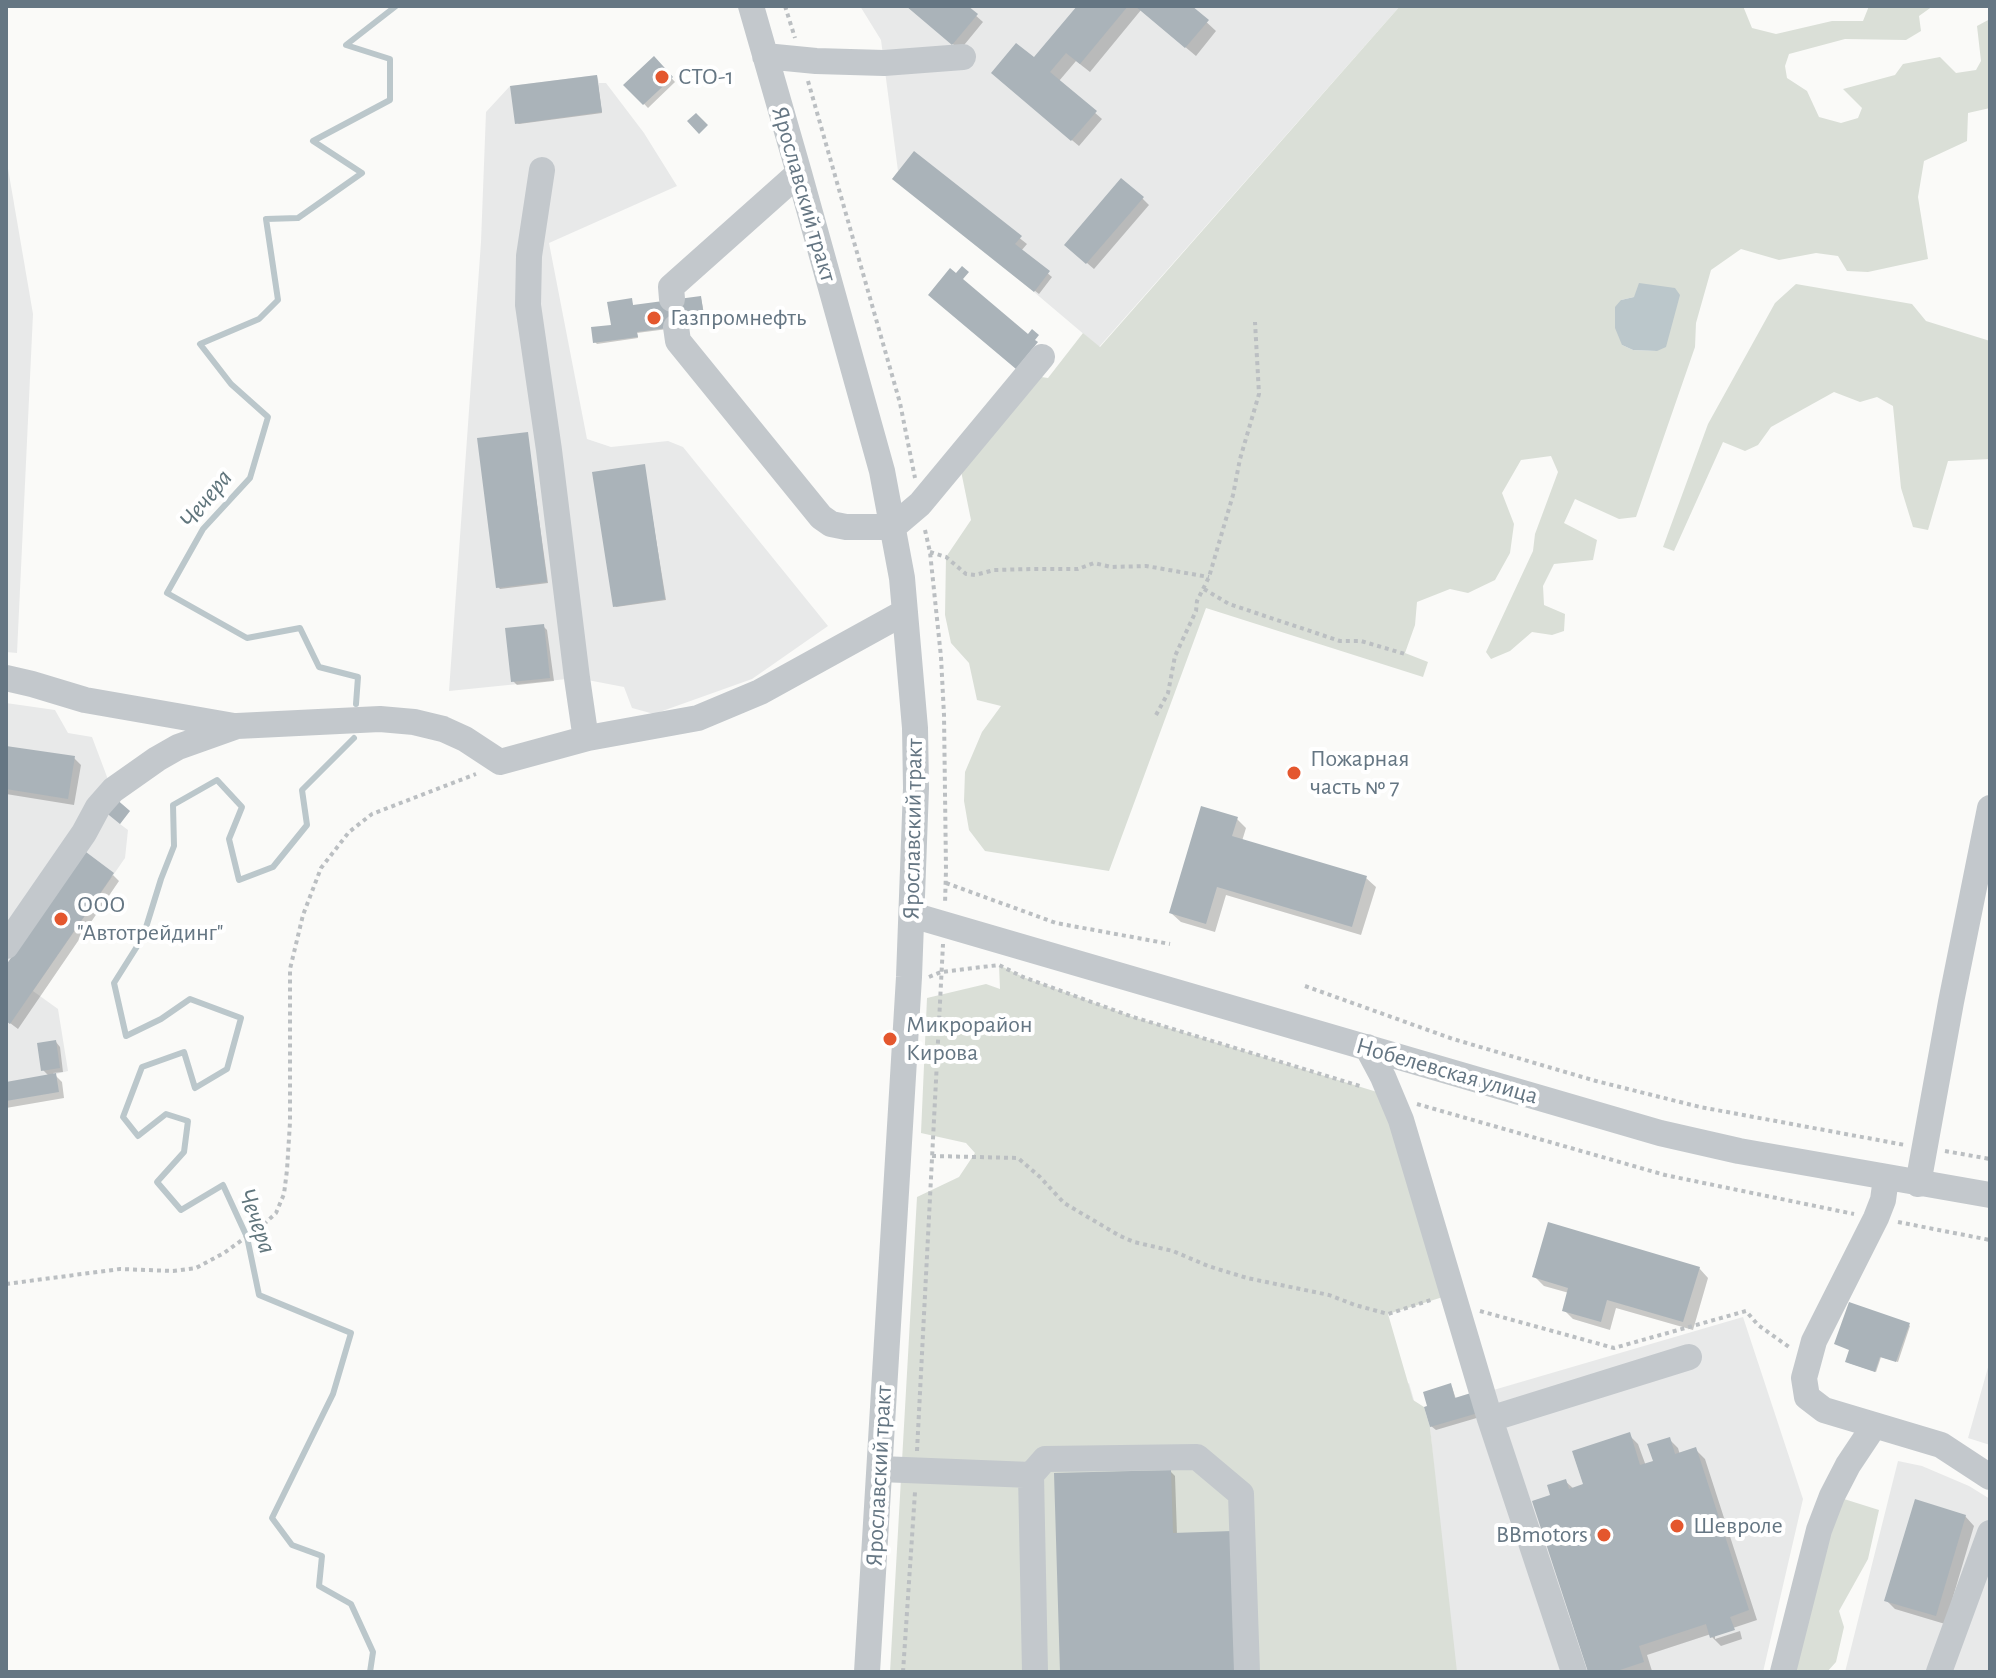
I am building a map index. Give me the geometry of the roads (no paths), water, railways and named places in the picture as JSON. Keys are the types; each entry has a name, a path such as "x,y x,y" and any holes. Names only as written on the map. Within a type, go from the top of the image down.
{"street":[{"name":"Ярославский тракт","path":"751,6 882,471 902,578 915,728 912,915 867,1672"},
{"path":"765,56 884,63 963,57"},
{"path":"542,170 529,256 528,305 578,690 588,738"},
{"path":"672,299 671,287 799,173"},
{"path":"676,327 678,341 821,517 831,524 846,527 893,527 920,504 1042,357"},
{"path":"6,678 85,700 237,726 380,719 414,722 443,729 465,739 500,762 588,738 698,718 760,692 905,612"},
{"path":"6,946 84,833 98,807 113,790 178,747 237,726"},
{"path":"1918,1184 1990,808"},
{"name":"Нобелевская улица","path":"912,915 1660,1133 1739,1151 1990,1195"},
{"path":"1367,1047 1401,1120 1490,1419 1574,1672"},
{"path":"1886,1178 1883,1200 1876,1218 1814,1341 1804,1378 1807,1397 1824,1410 1941,1445 1990,1477"},
{"path":"1490,1419 1689,1357"},
{"path":"1783,1672 1819,1530 1848,1465 1874,1426"},
{"path":"1035,1672 1031,1475 1045,1459 1197,1457 1241,1494 1247,1672"},
{"path":"880,1469 1031,1475"},
{"path":"1939,1672 1990,1533"}],"waterway":[{"name":"Чечера","path":"356,704 358,677 319,667 300,628 247,638 167,593 203,529 250,478 268,417 231,384 200,344 259,319 278,300 266,219 298,218 362,173 313,141 390,100 390,59 346,45 396,6"},
{"name":"Чечера","path":"354,738 302,790 307,825 273,867 239,880 229,839 242,807 217,780 173,805 174,846 143,937 114,983 126,1036 161,1019 190,999 241,1018 227,1069 195,1088 184,1052 142,1067 123,1117 138,1136 166,1114 188,1121 184,1152 157,1182 181,1210 223,1185 247,1237 259,1295 351,1333 333,1394 272,1518 292,1545 322,1556 319,1586 351,1604 373,1652 370,1672"}],"place":[{"name":"СТО-1","path":"662,77"},
{"name":"Газпромнефть","path":"654,318"},
{"name":"Пожарная часть № 7","path":"1294,773"},
{"name":"ООО \"Автотрейдинг\"","path":"61,919"},
{"name":"Микрорайон Кирова","path":"890,1039"},
{"name":"Шевроле","path":"1677,1526"},
{"name":"BBmotors","path":"1604,1535"}]}
